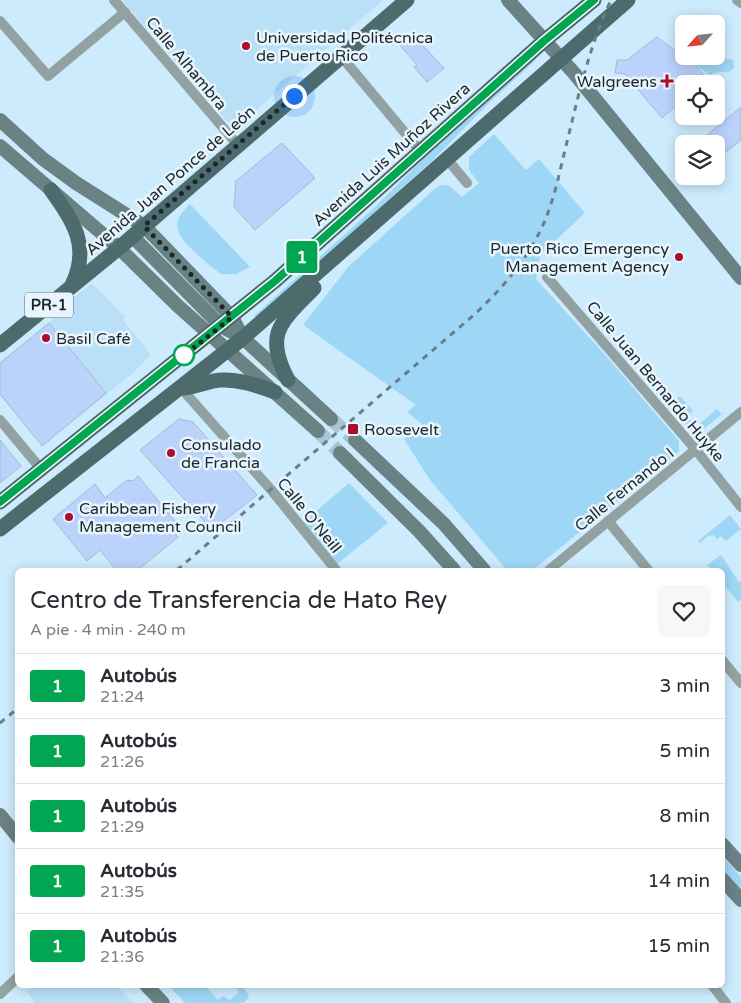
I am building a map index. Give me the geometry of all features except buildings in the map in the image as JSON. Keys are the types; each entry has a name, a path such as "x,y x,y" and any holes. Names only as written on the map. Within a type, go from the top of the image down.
{"main road":[{"name":"Avenida Juan Ponce de León","path":"2,339 119,248 237,144 407,0"},
{"path":"508,0 574,74 741,278"},
{"name":"Avenida Luis Muñoz Rivera","path":"0,502 275,281 544,41 594,0"},
{"path":"0,529 228,351 559,58 628,0"},
{"path":"0,120 43,159 76,183 144,226 221,326 228,351 318,431"},
{"path":"0,146 119,248 221,326 243,338 331,419"},
{"path":"51,190 70,217 78,237 78,273 71,287"},
{"path":"132,236 221,326"},
{"path":"288,380 276,352 276,335 283,321 324,277 335,258"},
{"path":"181,388 200,386 220,380 245,382 276,392"},
{"path":"355,440 444,524 482,568"},
{"path":"340,453 419,531 452,568"},
{"path":"0,814 15,833"},
{"path":"725,847 741,865"},
{"path":"725,881 741,900"},
{"path":"149,988 163,1003"}],"street":[{"name":"Calle Alhambra","path":"114,0 237,144"},
{"path":"737,0 741,3"},
{"path":"0,21 48,76 125,12"},
{"path":"341,56 421,152"},
{"path":"447,159 467,183"},
{"name":"Calle Juan Bernardo Huyke","path":"547,277 696,450 741,507"},
{"name":"Calle O'Neill","path":"181,388 273,492 334,568"},
{"name":"Calle Fernando I","path":"551,568 741,412"},
{"path":"0,420 41,469"},
{"path":"608,521 646,568"},
{"path":"725,664 741,683"},
{"path":"0,994 15,980"},
{"path":"714,988 726,1003"}],"shaded area":[{"name":"Universidad Politécnica de Puerto Rico","path":"122,0 383,0 234,129"},
{"path":"725,58 733,60 734,68 731,70 710,75 696,65 725,65"},
{"path":"535,59 432,161 256,318 254,316 374,208 418,164"},
{"path":"494,134 526,170 539,159 585,213 540,255 536,279 607,357 679,441 679,451 535,568 505,568 430,480 404,439 422,424 407,412 416,405 303,325 348,267 438,186 448,185 462,197 479,183 469,170 469,157"},
{"path":"190,204 250,267 236,274 221,274 185,242 177,225 183,211"},
{"path":"92,283 125,317 123,320 151,355 135,371 43,446 0,395 0,363 69,306 67,303"},
{"path":"680,396 693,411 687,416 696,427 717,409 721,414 726,411 700,432 693,433 670,405"},
{"path":"349,483 388,523 337,564 304,522"},
{"path":"730,515 741,529 726,541 721,536 717,539 714,535 711,537 709,535 700,543 698,541"},
{"path":"721,555 739,582 741,581 741,599 738,602 725,587 725,568 710,568 706,566"},
{"path":"725,858 741,877 741,892 725,873"},
{"path":"31,988 119,988 133,1003 35,1003 27,992"},
{"path":"171,988 207,988 218,1000 223,996 230,1000 239,992 236,988 243,988 249,998 243,1003 185,1003"}],"tunnel":[{"path":"331,419 355,440"},
{"path":"318,431 340,453"}],"railway":[{"path":"179,568 475,314 517,268 537,237 551,205 584,74 611,0"},
{"path":"0,723 15,710"}],"bus line":[{"name":"1","path":"0,502 275,281 544,41 594,0"}],"place":[{"name":"Universidad Politécnica de Puerto Rico","path":"246,46"},
{"name":"Walgreens","path":"667,81"},
{"name":"Puerto Rico Emergency Management Agency","path":"679,257"},
{"name":"Basil Café","path":"46,338"},
{"name":"Roosevelt","path":"353,429"},
{"name":"Consulado de Francia","path":"171,453"},
{"name":"Caribbean Fishery Management Council","path":"69,517"}],"route":[{"path":"184,355 182,357 232,317 144,226 294,96"}]}
